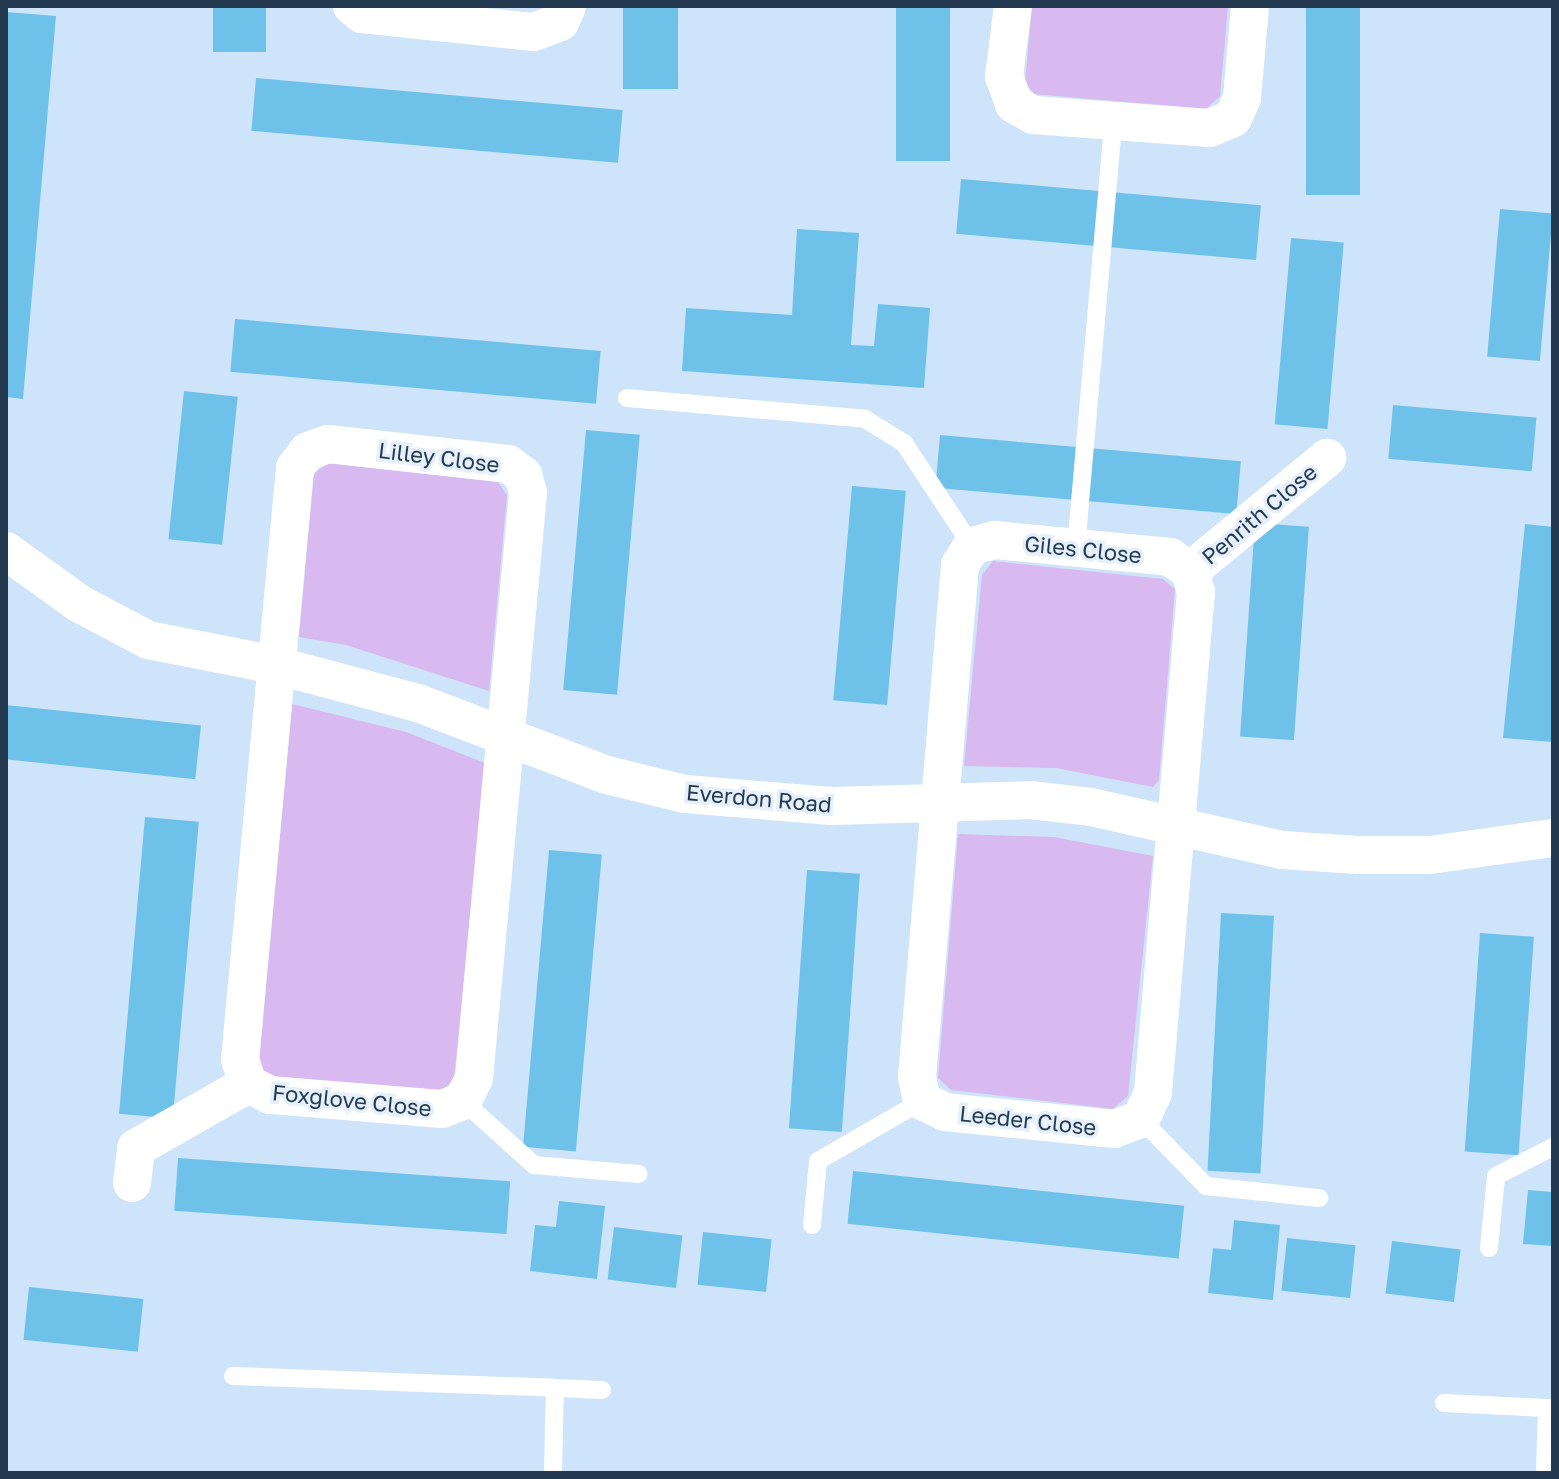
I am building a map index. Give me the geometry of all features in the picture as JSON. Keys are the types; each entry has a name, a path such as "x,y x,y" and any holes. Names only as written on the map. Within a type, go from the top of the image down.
{"street":[{"path":"352,6 362,14 534,32 560,22 567,6"},
{"path":"1013,6 1004,76 1014,104 1033,115 1210,128 1233,118 1242,98 1250,6"},
{"name":"Lilley Close","path":"275,665 295,468 308,451 328,444 508,464 523,475 528,493 503,738"},
{"name":"Penrith Close","path":"1190,571 1327,458"},
{"name":"Giles Close","path":"972,546 995,540 1170,557 1190,571"},
{"path":"922,1101 917,1077 960,565 972,546"},
{"name":"Everdon Road","path":"6,551 80,604 148,640 275,665 418,703 503,738 607,775 685,794 832,806 941,800 1075,805 1282,850 1358,855 1430,855 1553,838"},
{"path":"1141,1119 1153,1093 1173,826 1196,592 1190,571"},
{"name":"Foxglove Close","path":"275,665 240,1060 248,1084 270,1095 442,1109 463,1101 474,1078 503,738"},
{"path":"132,1183 136,1148 248,1084"},
{"name":"Leeder Close","path":"922,1101 945,1112 1114,1129 1141,1119"}],"lane":[{"path":"1076,548 1113,121"},
{"path":"627,398 865,419 904,443 972,546"},
{"path":"463,1101 534,1165 639,1174"},
{"path":"812,1225 818,1161 922,1101"},
{"path":"1141,1119 1206,1186 1319,1198"},
{"path":"1489,1248 1496,1176 1553,1147"},
{"path":"233,1376 602,1390"},
{"path":"553,1473 555,1388"},
{"path":"1444,1403 1550,1408 1545,1473"}],"shaded area":[{"path":"1032,6 1228,6 1220,96 1206,109 1034,94 1025,82"},
{"path":"329,463 498,482 507,495 489,691 346,645 299,637 314,473"},
{"path":"993,561 1163,579 1175,589 1159,780 1153,787 1056,768 964,766 982,575"},
{"path":"292,704 406,732 485,763 454,1080 438,1093 268,1077 259,1063"},
{"path":"958,834 1054,837 1153,856 1128,1096 1113,1109 951,1090 938,1078"}],"building":[{"path":"213,6 266,6 266,52 213,52"},
{"path":"623,6 678,6 678,89 623,89"},
{"path":"896,6 950,6 950,161 896,161"},
{"path":"1306,6 1360,6 1360,195 1306,195"},
{"path":"6,12 56,16 23,399 6,397"},
{"path":"256,78 623,110 618,163 251,131"},
{"path":"961,179 1261,205 1256,260 956,234"},
{"path":"1500,209 1553,214 1540,361 1487,356"},
{"path":"797,229 859,233 851,345 874,346 878,304 930,308 924,388 682,371 686,308 792,315"},
{"path":"1291,238 1344,243 1328,429 1275,424"},
{"path":"235,319 601,351 596,404 230,372"},
{"path":"184,391 238,397 222,545 168,539"},
{"path":"1393,405 1536,418 1532,471 1388,459"},
{"path":"586,430 640,435 617,695 563,690"},
{"path":"940,435 1241,461 1236,514 935,488"},
{"path":"852,486 906,491 887,705 833,700"},
{"path":"1255,523 1309,527 1294,740 1240,736"},
{"path":"1525,524 1553,527 1553,742 1503,738"},
{"path":"6,705 201,725 195,779 6,759"},
{"path":"145,817 199,822 173,1119 119,1114"},
{"path":"549,850 602,855 576,1151 523,1147"},
{"path":"807,870 860,874 842,1132 789,1128"},
{"path":"1221,913 1274,916 1260,1173 1207,1171"},
{"path":"1480,933 1534,937 1519,1155 1465,1151"},
{"path":"178,1158 510,1181 506,1234 174,1211"},
{"path":"853,1171 1184,1206 1179,1259 847,1224"},
{"path":"1528,1190 1553,1192 1553,1246 1523,1244"},
{"path":"559,1201 605,1206 597,1279 530,1271 535,1225 556,1227"},
{"path":"1234,1220 1280,1225 1273,1300 1208,1293 1213,1248 1231,1250"},
{"path":"614,1227 682,1235 676,1288 608,1280"},
{"path":"703,1232 772,1239 766,1292 697,1285"},
{"path":"1287,1238 1356,1245 1350,1298 1281,1291"},
{"path":"1392,1241 1460,1249 1454,1302 1386,1294"},
{"path":"29,1287 143,1299 138,1352 23,1340"}]}
